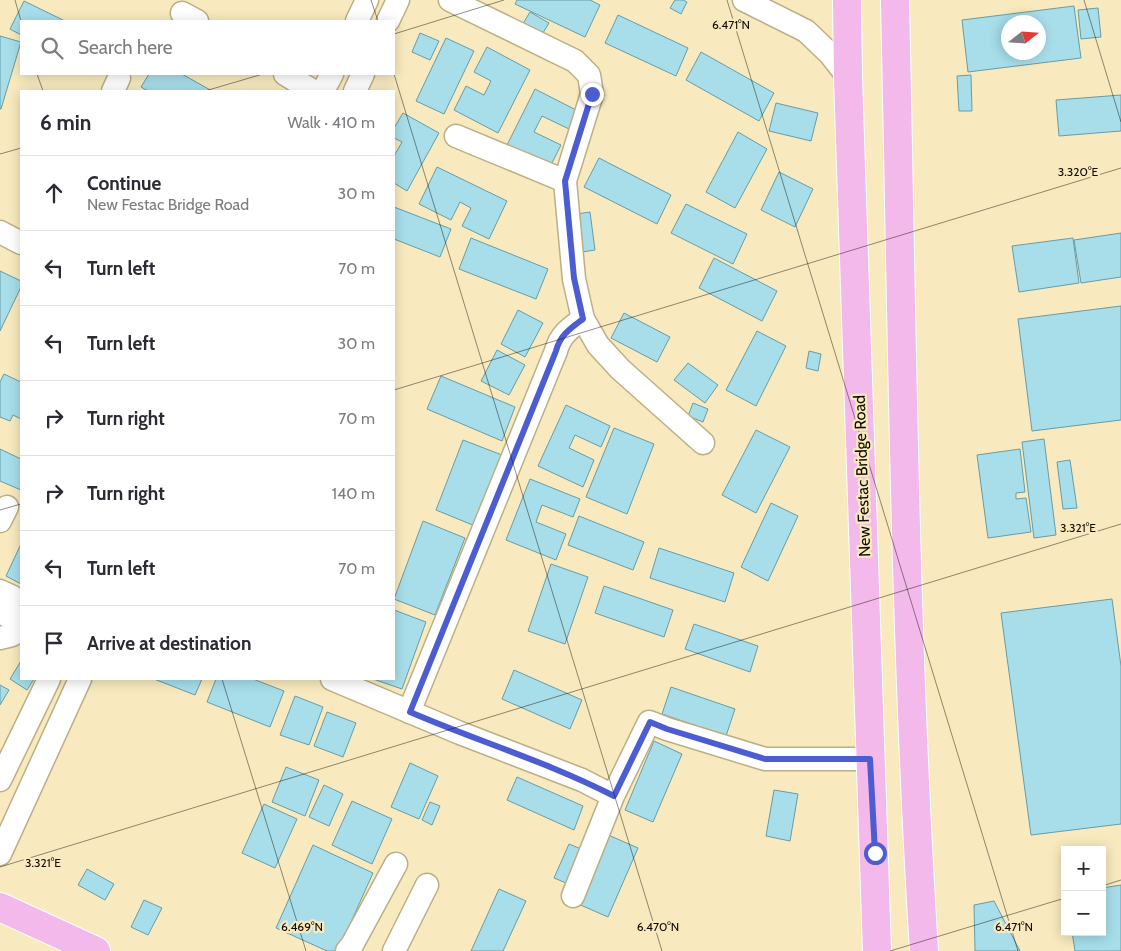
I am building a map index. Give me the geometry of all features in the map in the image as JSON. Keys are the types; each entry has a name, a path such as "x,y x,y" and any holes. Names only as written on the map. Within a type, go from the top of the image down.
{"main road":[{"name":"New Festac Bridge Road","path":"847,0 877,951"},
{"path":"895,0 902,390 918,853 924,951"},
{"path":"865,572 880,607 890,951"},
{"path":"907,951 895,608 908,572"},
{"path":"0,906 96,951"}],"street":[{"path":"357,20 367,0"},
{"path":"388,20 398,0"},
{"path":"450,0 575,61 589,76 592,94 565,181 574,278 583,319 598,345 620,368 703,443"},
{"path":"744,0 806,31 830,54 848,77"},
{"path":"287,75 311,90"},
{"path":"324,90 331,75"},
{"path":"355,90 363,75"},
{"path":"456,136 565,181"},
{"path":"0,232 20,242"},
{"path":"410,712 559,340 565,332 583,319"},
{"path":"0,591 13,597 20,612"},
{"path":"0,612 20,622"},
{"path":"0,638 20,631"},
{"path":"0,780 49,680"},
{"path":"0,854 80,680"},
{"path":"334,680 460,733 582,780 614,796"},
{"path":"573,896 614,796 650,722 765,759 870,759"},
{"path":"347,951 396,864"},
{"path":"394,951 427,885"}],"building":[{"path":"517,0 590,0 600,5 585,37 515,4"},
{"path":"675,0 687,2 681,14 670,8"},
{"path":"24,1 63,20 20,20 20,34 10,29"},
{"path":"1074,6 1081,58 968,72 962,20 1001,15 1001,60 1046,60 1046,15 1002,15"},
{"path":"1098,8 1101,37 1081,39 1078,10"},
{"path":"530,12 549,23 538,41 519,30"},
{"path":"618,15 688,48 676,76 605,43"},
{"path":"420,33 439,41 430,60 412,52"},
{"path":"0,36 20,42 20,45 0,109"},
{"path":"446,38 474,51 444,114 416,101"},
{"path":"487,47 530,70 498,133 454,110 466,86 484,95 491,81 474,72"},
{"path":"701,52 774,93 759,121 686,80"},
{"path":"148,75 184,75 210,90 146,90 141,87"},
{"path":"971,75 972,111 959,111 957,76"},
{"path":"535,89 578,111 569,129 542,116 534,132 561,145 548,171 505,149"},
{"path":"1121,95 1121,131 1059,136 1056,100"},
{"path":"776,103 818,113 811,141 769,131"},
{"path":"403,113 439,133 407,191 395,184 395,154 402,142 395,138 395,126"},
{"path":"738,132 767,149 735,208 706,192"},
{"path":"599,158 671,195 657,224 584,187"},
{"path":"437,167 507,201 489,239 462,226 471,208 460,202 451,220 419,204"},
{"path":"779,172 813,189 795,227 761,210"},
{"path":"686,204 747,234 733,264 671,233"},
{"path":"395,207 451,229 440,257 395,239"},
{"path":"590,212 595,250 582,252 577,214"},
{"path":"1121,233 1121,277 1081,283 1074,240"},
{"path":"471,238 548,269 536,299 459,269"},
{"path":"1073,238 1079,283 1019,292 1012,246"},
{"path":"714,258 777,291 762,321 699,288"},
{"path":"0,271 20,281 20,289 0,331"},
{"path":"1121,306 1121,420 1032,431 1018,319"},
{"path":"518,310 543,323 525,357 501,344"},
{"path":"624,313 670,337 657,362 611,338"},
{"path":"757,331 786,346 756,406 726,390"},
{"path":"497,350 525,365 509,395 481,381"},
{"path":"809,351 821,354 818,371 806,368"},
{"path":"688,363 718,385 705,403 674,380"},
{"path":"4,374 20,382 20,418 13,415 10,421 0,417 0,382"},
{"path":"441,376 515,407 502,441 427,409"},
{"path":"693,403 708,409 703,422 688,416"},
{"path":"566,405 610,426 601,447 575,435 569,448 594,460 583,487 538,466"},
{"path":"614,428 654,444 627,514 586,497"},
{"path":"756,430 790,447 756,513 722,495"},
{"path":"1044,439 1056,535 1034,538 1022,442"},
{"path":"463,440 502,455 475,526 436,510"},
{"path":"0,449 20,459 20,490 0,481"},
{"path":"1020,449 1025,492 1016,493 1016,499 1026,498 1031,532 988,538 977,455"},
{"path":"1070,460 1077,508 1063,509 1057,462"},
{"path":"530,479 580,499 573,517 542,505 536,522 566,534 556,560 506,540"},
{"path":"771,503 798,516 768,581 741,567"},
{"path":"579,516 644,542 633,570 568,545"},
{"path":"423,521 465,538 435,615 395,599"},
{"path":"20,546 20,583 6,576"},
{"path":"659,548 734,573 725,602 650,578"},
{"path":"551,564 588,577 565,644 528,631"},
{"path":"604,586 673,610 664,637 595,613"},
{"path":"1112,599 1121,666 1121,824 1031,835 1001,613"},
{"path":"395,610 426,622 402,689 376,680 395,680"},
{"path":"694,624 758,646 750,672 685,649"},
{"path":"20,663 20,680 33,680 27,690 10,679"},
{"path":"514,670 582,700 570,729 502,699"},
{"path":"157,680 202,680 195,695"},
{"path":"216,680 256,680 284,691 270,727 207,702"},
{"path":"0,685 9,690 0,705"},
{"path":"671,687 735,709 726,736 662,714"},
{"path":"295,696 323,707 309,745 280,735"},
{"path":"327,712 356,723 343,757 314,746"},
{"path":"654,741 682,754 653,822 625,810"},
{"path":"410,763 438,776 419,819 391,807"},
{"path":"286,767 319,780 305,816 272,802"},
{"path":"517,777 583,806 574,830 507,800"},
{"path":"324,785 343,794 329,826 309,817"},
{"path":"774,790 798,794 790,841 766,836"},
{"path":"352,801 392,819 372,864 332,845"},
{"path":"430,802 440,806 432,825 422,820"},
{"path":"264,804 297,819 275,868 242,853"},
{"path":"606,834 638,848 608,917 576,903"},
{"path":"569,844 586,851 571,885 554,878"},
{"path":"313,845 373,873 338,951 327,951 276,928"},
{"path":"87,869 114,884 105,900 78,885"},
{"path":"1121,885 1121,951 1075,951 1073,936 1106,936 1106,887"},
{"path":"499,889 526,901 503,951 471,951"},
{"path":"144,900 162,908 148,935 131,927"},
{"path":"994,901 1020,951 975,951 974,905"}],"route":[{"path":"592,94 565,181 574,278 583,319 565,332 559,340 410,712 582,780 614,796 650,722 765,759 870,759 875,853"}]}
